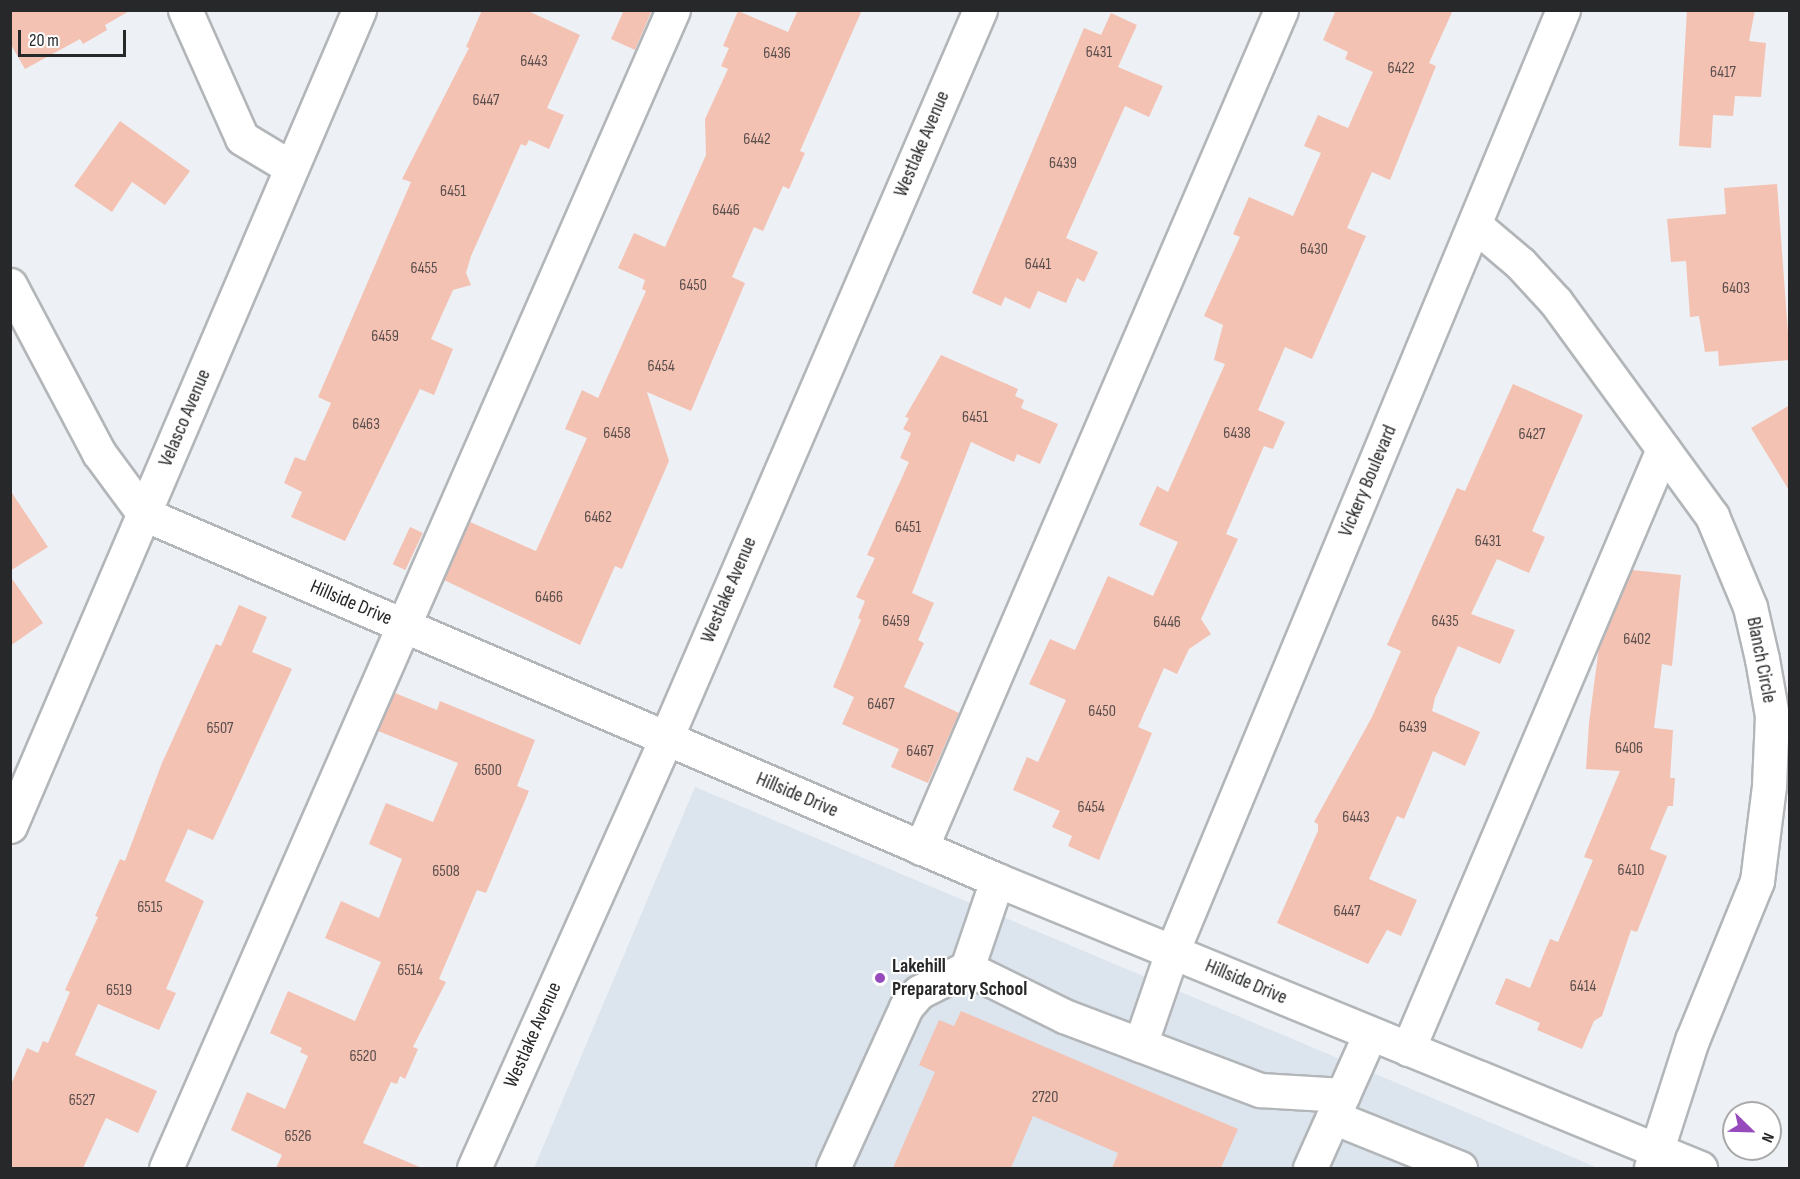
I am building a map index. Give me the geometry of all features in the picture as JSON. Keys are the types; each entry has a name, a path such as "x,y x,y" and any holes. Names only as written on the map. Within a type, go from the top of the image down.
{"street":[{"path":"185,10 242,138 290,167"},
{"name":"Velasco Avenue","path":"10,826 359,10"},
{"path":"166,1168 406,627 672,10"},
{"name":"Westlake Avenue","path":"474,1168 666,738 980,10"},
{"path":"921,848 1281,10"},
{"name":"Vickery Boulevard","path":"1140,1045 1172,952 1563,10"},
{"name":"Blanch Circle","path":"1475,225 1520,263 1556,302 1712,516 1750,607 1772,716 1769,786 1757,881 1692,1040 1655,1160"},
{"path":"10,285 99,453 144,514"},
{"path":"1408,1049 1663,449"},
{"name":"Hillside Drive","path":"144,514 921,848 1408,1049 1655,1160 1700,1168"},
{"path":"833,1168 906,1007 919,992 967,968 997,880"},
{"path":"967,968 1064,1016 1260,1090 1338,1106 1397,1157 1460,1168"},
{"path":"1310,1168 1370,1034"}],"shaded area":[{"name":"Lakehill Preparatory School","path":"695,787 1598,1168 534,1168"}],"building":[{"path":"10,10 131,10 105,25 107,30 83,44 80,39 25,69 10,43"},
{"path":"482,10 526,10 580,35 547,108 564,115 549,149 529,140 526,146 521,144 471,256 466,273 471,285 453,290 431,339 453,349 434,395 420,389 345,541 291,517 302,492 284,483 295,457 305,461 331,403 318,397 411,182 402,179 469,48 466,47"},
{"path":"624,10 652,10 635,50 611,39"},
{"path":"798,10 862,10 800,151 805,153 789,189 783,186 763,231 754,227 732,277 745,283 691,411 647,392 669,461 622,569 615,566 580,645 444,580 470,522 536,551 587,438 565,429 582,390 598,398 646,291 642,289 645,280 618,268 634,233 665,247 706,155 705,119 728,69 721,66 729,48 723,46 738,11 788,32"},
{"path":"1336,10 1453,10 1429,63 1436,66 1390,180 1372,172 1347,228 1366,236 1312,359 1285,347 1258,410 1285,422 1273,449 1264,446 1226,534 1238,539 1201,619 1211,634 1189,649 1177,674 1164,668 1138,727 1152,733 1099,860 1068,846 1072,836 1052,827 1060,811 1013,790 1027,757 1038,762 1066,700 1029,684 1050,639 1075,650 1108,576 1153,596 1178,542 1139,525 1157,486 1168,492 1225,364 1214,360 1223,325 1204,316 1240,237 1233,234 1249,197 1293,216 1321,153 1304,146 1318,115 1348,128 1373,72 1345,59 1348,52 1323,40"},
{"path":"1687,10 1755,10 1749,41 1766,43 1761,97 1735,96 1733,116 1713,115 1711,148 1679,146"},
{"path":"1111,13 1137,25 1118,67 1163,86 1149,117 1125,106 1066,238 1098,252 1084,282 1077,278 1066,303 1038,291 1030,309 1005,297 1001,306 972,293 1084,28 1101,35"},
{"path":"120,121 190,171 165,205 132,182 112,212 74,186"},
{"path":"1777,184 1790,360 1719,366 1718,351 1705,352 1699,316 1690,317 1686,261 1671,262 1667,219 1726,214 1724,188"},
{"path":"941,355 1018,389 1015,396 1024,400 1021,408 1058,424 1040,464 1017,454 1014,462 971,442 912,593 934,603 918,640 924,643 904,687 959,713 928,783 891,767 899,749 842,724 854,697 833,687 861,620 858,618 865,601 856,597 875,558 867,555 909,462 900,458 911,433 903,429 909,418 905,417"},
{"path":"1513,384 1583,415 1532,531 1545,537 1529,573 1497,559 1471,614 1515,630 1500,664 1458,646 1435,698 1432,711 1480,732 1465,766 1433,751 1404,819 1397,816 1369,879 1417,900 1401,936 1387,930 1368,964 1277,923 1318,831 1318,824 1314,822 1372,717 1401,651 1387,645 1457,488 1465,491"},
{"path":"1790,405 1790,492 1751,428"},
{"path":"10,490 48,547 10,571"},
{"path":"410,527 423,533 405,570 393,564"},
{"path":"1632,570 1681,575 1672,666 1662,664 1654,728 1673,730 1670,778 1675,778 1673,806 1668,806 1650,849 1667,856 1637,932 1631,930 1602,1016 1594,1021 1582,1049 1537,1030 1540,1023 1495,1004 1506,978 1530,988 1550,939 1558,942 1593,860 1584,857 1620,771 1586,769 1589,723 1599,647"},
{"path":"10,576 43,623 10,646"},
{"path":"239,605 267,617 252,652 292,669 213,840 188,829 165,881 204,901 166,989 176,993 159,1030 98,1004 75,1055 157,1091 138,1133 106,1118 83,1168 10,1168 10,1087 27,1048 38,1053 43,1041 48,1043 70,992 65,990 98,917 95,916 120,859 125,861 162,763 216,644 221,646"},
{"path":"395,693 437,710 440,701 535,740 517,786 529,791 486,893 477,890 439,979 446,982 413,1047 418,1049 405,1079 400,1076 397,1084 391,1082 363,1143 422,1168 276,1168 282,1155 231,1130 247,1092 285,1109 308,1056 300,1052 302,1048 270,1033 288,991 355,1021 381,962 325,938 341,901 379,918 402,859 369,844 386,803 433,822 458,763 378,731"},
{"path":"961,1011 1238,1129 1221,1168 1112,1168 1118,1153 1033,1116 1011,1168 893,1168 935,1072 919,1065 939,1020 954,1026"}],"place":[{"name":"Lakehill Preparatory School","path":"880,978"}]}
